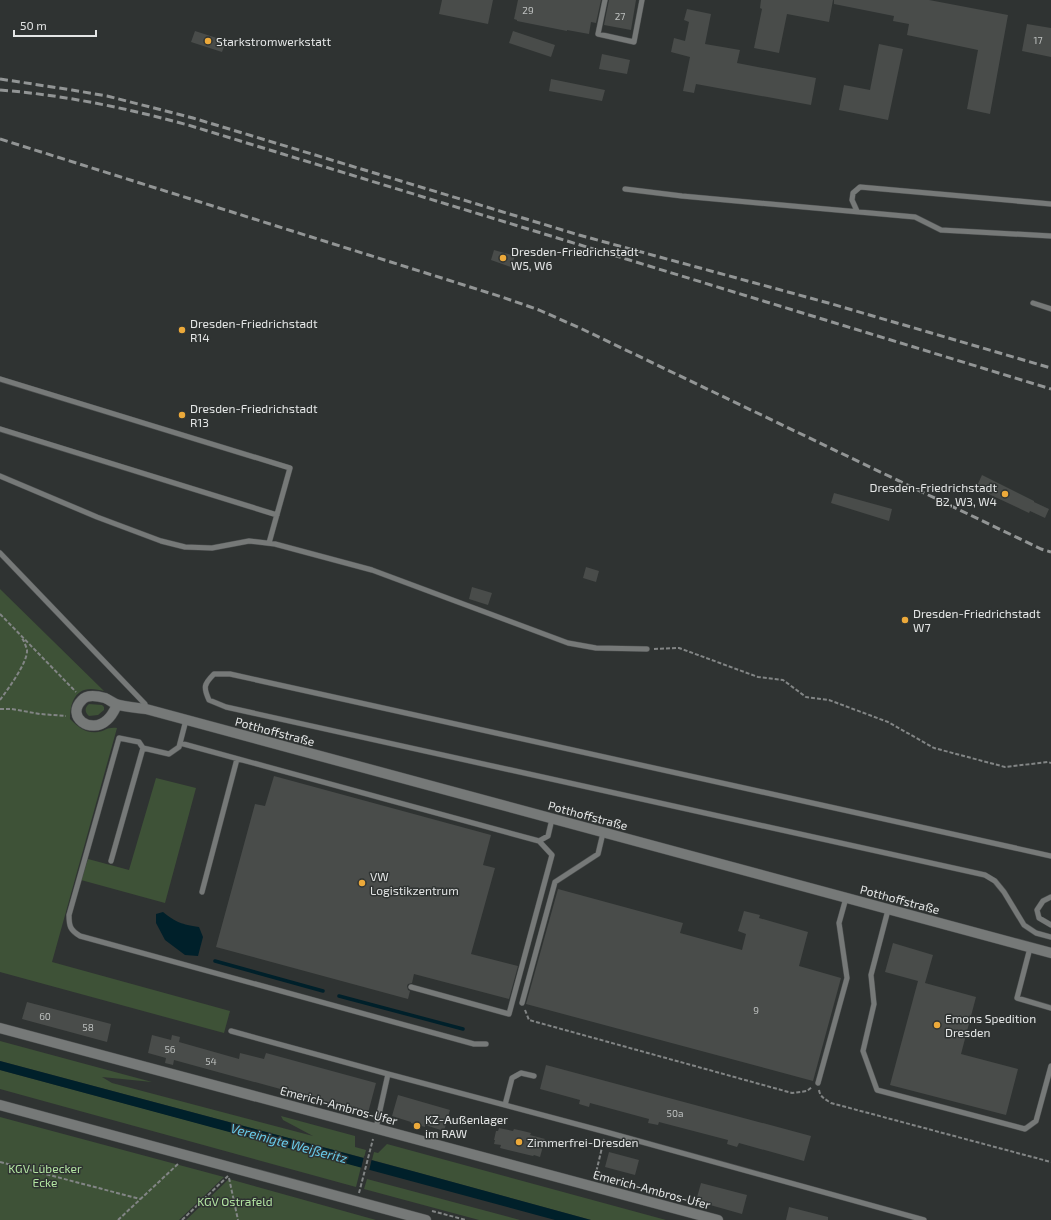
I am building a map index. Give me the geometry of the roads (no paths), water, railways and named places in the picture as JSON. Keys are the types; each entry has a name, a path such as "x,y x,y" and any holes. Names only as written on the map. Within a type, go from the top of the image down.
{"main road":[{"name":"Potthoffstraße","path":"117,705 106,721 97,726 88,726 81,722 76,715 77,707 82,699 93,696 106,698 117,705 146,709 1051,954"},
{"name":"Emerich-Ambros-Ufer","path":"0,1028 718,1220"},
{"path":"0,1105 229,1172 426,1220"}],"lane":[{"path":"605,0 598,34 634,42 642,0"},
{"path":"857,211 852,200 852,196 853,193 860,187 1051,204"},
{"path":"625,190 915,217 941,230 1051,236"},
{"path":"1033,303 1051,310"},
{"path":"0,379 290,468 269,543"},
{"path":"0,429 277,514"},
{"path":"0,476 97,517 161,541 185,547 212,548 249,541 269,543 372,570 568,643 596,648 647,649"},
{"path":"0,553 145,704 146,709"},
{"path":"1051,856 230,674 214,674 206,681 205,690 209,700 226,707 985,875 995,881 1004,892 1024,925 1036,933 1051,937"},
{"path":"186,720 179,747 169,754 143,748 139,742 119,738 69,915 69,923 73,932 80,936 474,1044 486,1044"},
{"path":"180,743 539,841 552,855 509,1014 411,987"},
{"path":"111,861 143,748"},
{"path":"202,892 237,758"},
{"path":"539,841 548,836 552,819"},
{"path":"522,1003 555,882 598,854 603,833"},
{"path":"1051,897 1043,901 1037,910 1039,918 1051,925"},
{"path":"818,1083 847,978 839,923 846,898"},
{"path":"888,910 871,975 874,1004 863,1051 877,1090 1025,1129 1036,1121 1051,1066"},
{"path":"1030,948 1017,998 1051,1008"},
{"path":"231,1031 606,1132 924,1220"},
{"path":"505,1105 512,1078 521,1073 534,1076"},
{"path":"376,1128 388,1074"}],"water":[{"path":"163,912 172,919 188,925 199,927 203,937 198,956 185,955 165,940 156,923 156,914"},
{"name":"Vereinigte Weißeritz","path":"0,1061 591,1220 555,1220 0,1070"}],"waterway":[{"path":"215,961 323,991"},
{"path":"339,996 463,1029"}],"railway":[{"path":"0,79 107,96 193,118 579,235 832,304 1051,368"},
{"path":"0,90 48,95 95,103 188,125 1051,389"},
{"path":"0,139 502,297 539,310 582,329 1041,549 1051,552"}],"place":[{"name":"Starkstromwerkstatt","path":"208,41"},
{"name":"Dresden-Friedrichstadt W5, W6","path":"503,258"},
{"name":"Dresden-Friedrichstadt R14","path":"182,330"},
{"name":"Dresden-Friedrichstadt R13","path":"182,415"},
{"name":"Dresden-Friedrichstadt B2, W3, W4","path":"1005,494"},
{"name":"Dresden-Friedrichstadt W7","path":"905,620"},
{"name":"VW Logistikzentrum","path":"362,883"},
{"name":"Emons Spedition Dresden","path":"937,1025"},
{"name":"KZ-Außenlager im RAW","path":"417,1126"},
{"name":"Zimmerfrei-Dresden","path":"519,1142"}],"park label":[{"name":"KGV Lübecker Ecke","path":"45,1175"},
{"name":"KGV Ostrafeld","path":"235,1201"}]}
